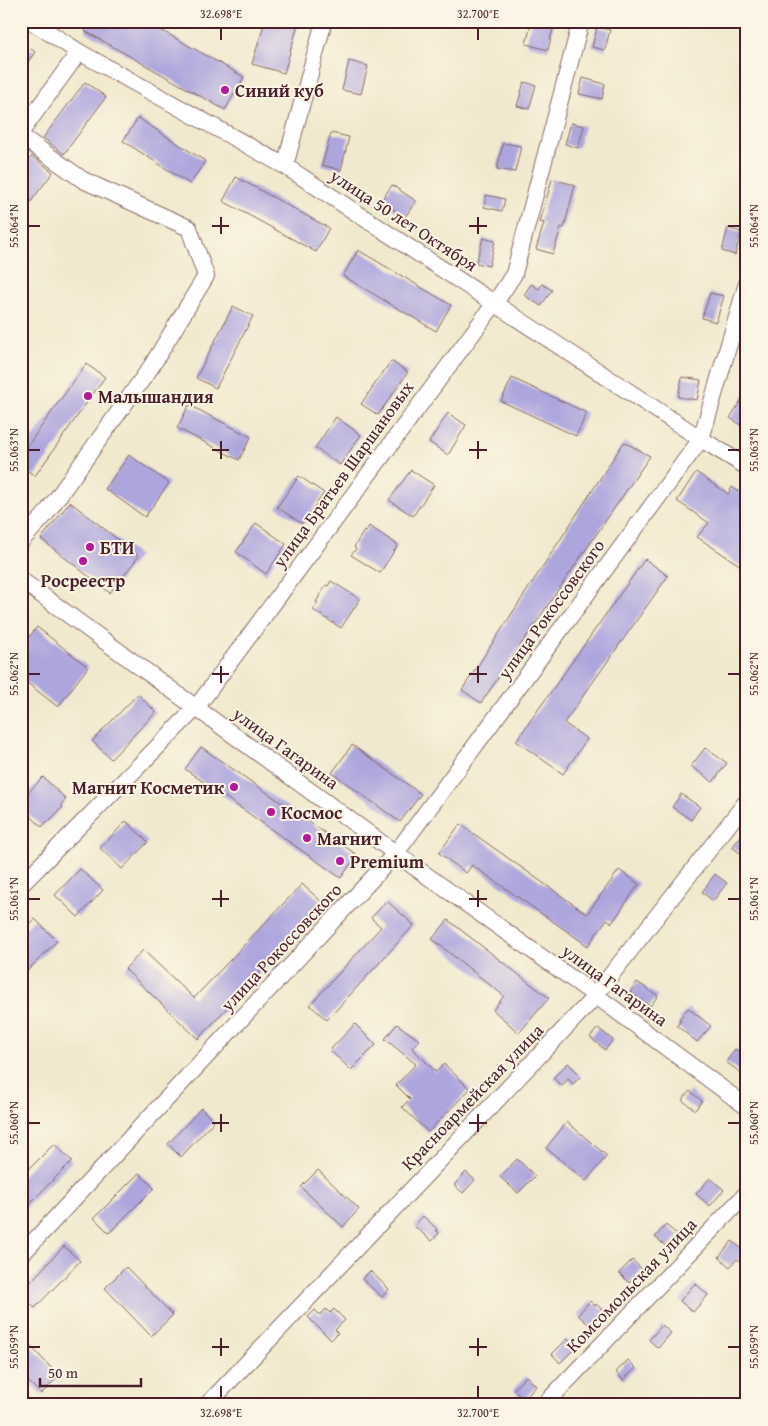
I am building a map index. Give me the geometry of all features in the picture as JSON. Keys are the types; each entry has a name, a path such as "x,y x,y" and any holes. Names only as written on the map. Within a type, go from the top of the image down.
{"street":[{"name":"улица 50 лет Октября","path":"31,21 79,52 285,166 747,467"},
{"path":"285,166 324,21"},
{"name":"улица Братьев Шаршановых","path":"21,885 196,708 495,303 514,274 581,21"},
{"path":"21,541 46,516 151,367 206,276 189,228 83,180 21,134 79,52"},
{"name":"улица Рокоссовского","path":"21,1255 396,853 701,438 747,284"},
{"name":"улица Гагарина","path":"21,580 396,853 596,995 747,1107"},
{"name":"Красноармейская улица","path":"207,1405 596,995 747,801"},
{"name":"Комсомольская улица","path":"544,1405 747,1193"}],"building":[{"path":"90,21 145,21 244,77 225,110 85,31"},
{"path":"265,21 299,21 284,73 252,64"},
{"path":"532,21 554,24 548,50 526,44"},
{"path":"597,27 610,30 605,50 592,47"},
{"path":"21,42 35,52 21,71"},
{"path":"349,61 368,66 361,94 342,90"},
{"path":"583,78 605,84 602,99 579,94"},
{"path":"85,82 106,97 64,154 43,138"},
{"path":"524,82 536,85 529,109 517,106"},
{"path":"138,118 205,161 190,184 123,141"},
{"path":"571,123 584,126 578,148 565,144"},
{"path":"331,133 349,137 341,170 322,165"},
{"path":"503,143 521,146 515,172 497,169"},
{"path":"32,156 53,172 21,215 21,170"},
{"path":"236,177 329,228 316,252 223,201"},
{"path":"552,179 575,185 564,228 561,227 553,254 536,249 544,223 540,222"},
{"path":"392,185 416,201 405,217 381,201"},
{"path":"486,195 505,199 502,211 484,207"},
{"path":"728,228 741,232 735,255 722,251"},
{"path":"483,238 495,241 489,266 476,263"},
{"path":"358,250 451,305 436,331 343,276"},
{"path":"531,284 539,289 542,284 552,290 541,306 524,295"},
{"path":"710,293 724,296 716,322 702,318"},
{"path":"233,306 253,316 216,388 196,378"},
{"path":"391,361 408,372 378,415 361,404"},
{"path":"86,364 105,377 35,476 21,466 21,455"},
{"path":"682,377 701,380 697,400 678,397"},
{"path":"512,378 587,413 576,436 501,401"},
{"path":"747,391 747,429 730,418"},
{"path":"189,405 251,437 239,460 177,428"},
{"path":"448,413 466,425 448,455 429,442"},
{"path":"336,417 361,435 340,465 315,448"},
{"path":"624,442 650,456 481,703 462,690"},
{"path":"129,455 169,483 145,517 105,489"},
{"path":"411,470 434,485 413,516 389,500"},
{"path":"696,472 728,494 732,487 747,497 747,570 697,537 709,523 677,501"},
{"path":"299,476 324,493 302,524 277,507"},
{"name":"БТИ","path":"70,502 139,556 110,593 41,539"},
{"path":"256,523 286,544 266,574 236,552"},
{"path":"369,526 398,545 380,573 351,555 356,549 354,547"},
{"path":"645,559 668,576 564,723 587,739 563,774 516,741"},
{"path":"331,581 360,599 341,628 313,610 326,585 328,586"},
{"path":"37,627 88,667 58,707 21,678 21,647"},
{"path":"138,694 156,712 111,759 92,741"},
{"path":"352,745 421,794 400,822 332,773"},
{"name":"Космос","path":"201,747 357,855 341,878 185,769"},
{"path":"705,748 727,763 713,782 691,766"},
{"path":"43,777 66,799 61,805 63,807 42,827 21,807 21,800"},
{"path":"681,794 700,807 691,820 672,807"},
{"path":"126,821 148,842 122,869 100,848"},
{"path":"460,824 587,914 619,870 639,884 612,923 607,919 588,946 472,865 466,873 439,853"},
{"path":"747,829 747,858 732,847"},
{"path":"80,869 103,890 78,917 55,895"},
{"path":"715,874 727,883 713,901 702,892"},
{"path":"302,884 324,904 198,1039 125,969 143,950 194,998"},
{"path":"387,901 414,925 327,1020 310,1005 381,927 371,918"},
{"path":"35,919 57,941 21,977 21,933"},
{"path":"448,920 549,998 519,1033 493,1010 504,996 432,939"},
{"path":"637,982 658,996 650,1006 630,992"},
{"path":"688,1008 711,1026 697,1042 677,1026 681,1020 679,1019"},
{"path":"355,1024 376,1045 351,1070 330,1050"},
{"path":"397,1024 419,1040 412,1048 436,1072 444,1064 470,1089 428,1132 402,1107 410,1099 396,1085 416,1064 385,1039"},
{"path":"598,1028 613,1040 605,1050 590,1037"},
{"path":"735,1049 747,1057 747,1077 726,1062"},
{"path":"568,1063 581,1076 573,1084 568,1079 562,1086 553,1078"},
{"path":"690,1091 702,1101 695,1110 682,1100"},
{"path":"201,1108 214,1121 181,1157 168,1144"},
{"path":"567,1122 607,1156 586,1181 546,1148"},
{"path":"54,1144 72,1161 21,1212 21,1177"},
{"path":"517,1159 535,1176 518,1193 500,1177"},
{"path":"318,1170 359,1209 343,1227 301,1187"},
{"path":"466,1172 475,1180 463,1193 454,1185"},
{"path":"139,1173 154,1188 109,1233 94,1218"},
{"path":"710,1178 724,1190 710,1206 696,1194"},
{"path":"423,1216 439,1233 432,1241 414,1226"},
{"path":"666,1225 679,1236 668,1248 655,1237"},
{"path":"732,1241 747,1253 740,1261 737,1259 730,1267 719,1257"},
{"path":"64,1246 80,1261 35,1308 21,1295 21,1292"},
{"path":"632,1260 642,1269 629,1283 619,1273"},
{"path":"126,1267 173,1315 151,1336 105,1288"},
{"path":"370,1271 389,1289 382,1297 362,1279"},
{"path":"695,1283 708,1295 693,1312 680,1301"},
{"path":"590,1301 607,1314 594,1329 578,1315"},
{"path":"326,1309 330,1313 334,1309 345,1320 335,1330 338,1333 331,1340 308,1317 315,1310 320,1315"},
{"path":"662,1325 671,1333 658,1348 649,1340"},
{"path":"21,1336 59,1376 41,1394 21,1374"},
{"path":"567,1339 576,1347 560,1363 552,1354"},
{"path":"628,1360 636,1368 623,1380 616,1372"},
{"path":"526,1376 536,1386 524,1400 513,1390"}],"place":[{"name":"Синий куб","path":"225,90"},
{"name":"Малышандия","path":"88,396"},
{"name":"БТИ","path":"90,547"},
{"name":"Росреестр","path":"83,561"},
{"name":"Магнит Косметик","path":"234,787"},
{"name":"Космос","path":"271,812"},
{"name":"Магнит","path":"307,838"},
{"name":"Premium","path":"340,861"}]}
